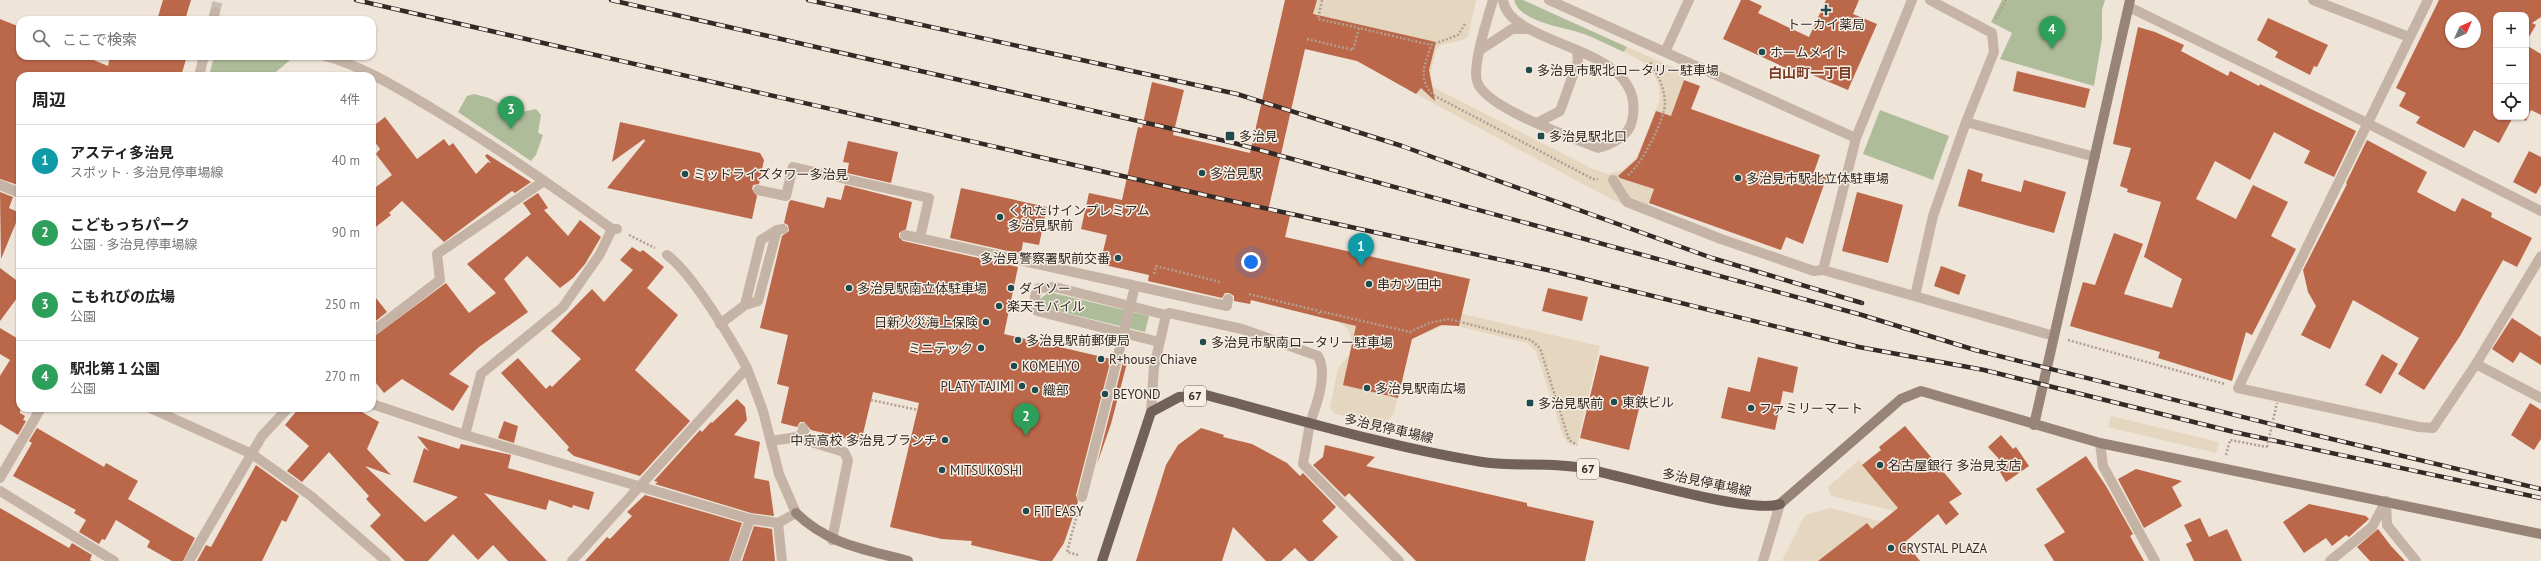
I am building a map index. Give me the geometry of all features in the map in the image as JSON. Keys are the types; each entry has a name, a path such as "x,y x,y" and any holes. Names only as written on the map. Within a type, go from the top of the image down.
{"main road":[{"name":"多治見停車場線","path":"1152,412 1179,398 1206,395 1310,423 1483,462 1580,468 1742,504 1773,507 1780,504"},
{"path":"1102,561 1152,412"}],"street":[{"path":"1493,0 1480,50 1476,80 1482,89 1494,101 1537,123 1598,148 1608,146 1621,137 1631,124 1635,108 1631,90 1614,69 1577,50 1529,29 1513,16 1504,5 1503,0"},
{"path":"1549,0 1856,138"},
{"path":"1665,52 1688,0"},
{"path":"1823,270 1856,138 1912,0"},
{"path":"1915,296 1933,216 1966,122 1994,52 1992,33 1930,0"},
{"path":"2313,0 2409,37"},
{"path":"2428,0 2238,388 2419,427 2433,428 2476,364 2541,256"},
{"path":"2034,425 2129,3 2541,211"},
{"path":"1480,50 1512,30 1529,29"},
{"path":"1537,123 1560,111 1578,61 1577,50"},
{"path":"201,72 203,60"},
{"path":"336,60 366,72"},
{"path":"376,77 408,93 544,180 614,229 600,254 563,307 481,374 465,435"},
{"path":"1966,122 2094,157"},
{"path":"758,190 786,196 793,166 929,198 920,238"},
{"path":"376,329 440,280 437,254 544,180"},
{"path":"1613,180 1627,202 1721,239 1814,271 1823,270 2054,336"},
{"path":"0,185 16,191"},
{"path":"720,324 745,305 761,240 780,230"},
{"path":"905,235 1227,306 1228,299"},
{"path":"668,255 677,262 720,324 747,368 763,411 779,474 796,514 812,528 832,540 908,561"},
{"path":"1082,497 1135,286"},
{"path":"1159,342 1037,310 1034,304 1036,293 1040,288 1055,287 1166,314 1184,316 1242,329 1318,356 1323,365 1317,405 1310,423 1303,464 1400,561"},
{"path":"1152,412 1154,367 1166,314"},
{"path":"2476,364 2541,398"},
{"path":"572,561 747,368"},
{"path":"1764,561 1780,504 1901,399 1921,391 2100,443 2541,534"},
{"path":"376,405 465,435 750,518 778,523 796,514"},
{"path":"0,478 39,412"},
{"path":"159,412 252,454 311,496 386,561"},
{"path":"189,561 262,436 284,412"},
{"path":"771,441 797,437 803,430 808,441 844,452 848,460 832,540"},
{"path":"2100,443 2103,466 2155,561"},
{"path":"0,491 114,561"},
{"path":"2330,561 2372,527 2386,501"},
{"path":"2386,501 2387,525 2416,561"},
{"path":"735,561 750,518"},
{"path":"778,523 782,561"}],"path":[{"path":"1322,0 1318,19 1431,44"},
{"path":"1989,32 2006,0"},
{"path":"1307,39 1354,50 1359,28"},
{"path":"614,229 668,255"},
{"path":"1154,276 1156,266 1220,282"},
{"path":"1249,294 1319,312 1410,332 1428,323 1449,319 1531,340 1540,348 1569,440 1577,445"},
{"path":"2054,336 2238,388"},
{"path":"871,400 918,410"},
{"path":"2226,455 2230,440 2267,448 2277,403"},
{"path":"1078,556 1067,552 1082,497"}],"green space":[{"path":"1514,0 1523,0 1627,47 1624,52 1587,35 1533,19 1524,14"},
{"path":"2002,0 2105,0 2102,10 2102,38 2094,86 2000,59 2012,33 1991,22"},
{"path":"213,60 290,60 276,72 210,72"},
{"path":"474,94 489,98 518,113 536,109 541,115 538,133 543,135 536,155 531,161 458,112 467,96"},
{"path":"1880,110 1949,136 1933,180 1863,154"},
{"path":"1049,292 1149,316 1145,332 1046,308 1041,305 1040,299"}],"shaded area":[{"path":"1317,0 1476,0 1468,36 1463,40 1441,45 1436,50 1430,76 1433,87 1593,169 1608,174 1623,170 1637,157 1660,99 1659,85 1653,73 1643,62 1624,52 1627,47 1686,73 1647,187 1654,189 1644,214 1611,199 1416,94 1420,89 1311,25"},
{"path":"1326,282 1600,346 1577,445 1569,444 1563,436 1536,351 1527,343 1448,324 1411,339 1394,413 1385,424 1335,414 1330,408 1338,368 1349,355 1351,338 1348,329 1339,322 1318,317"},
{"path":"2111,416 2219,442 2216,453 2108,427"},
{"path":"1859,460 1898,508 1908,514 1831,496 1828,487"},
{"path":"1830,508 1898,526 1879,523 1872,529 1867,523 1818,561 1782,561 1805,515"}],"building":[{"path":"163,0 191,0 186,16 158,16"},
{"name":"多治見駅","path":"1285,0 1317,0 1313,14 1436,42 1429,70 1435,101 1421,88 1416,94 1357,61 1305,49 1268,211 1290,216 1285,237 1470,279 1459,326 1441,325 1412,339 1398,398 1343,385 1356,326 1251,300 1250,304 1234,301 1234,296 1229,293 1225,293 1222,298 1148,281 1149,275 1100,264 1107,235 1081,229 1089,193 1122,200 1138,127 1142,128 1152,82 1184,90 1173,135 1250,153"},
{"path":"1741,0 1749,0 1762,6 1758,13 1809,37 1826,0 1859,0 1853,14 1877,24 1848,90 1803,71 1801,75 1723,39"},
{"path":"2439,0 2541,0 2541,17 2532,23 2536,25 2529,37 2529,12 2493,12 2493,120 2511,120 2499,143 2474,130 2464,148 2416,123 2420,117 2399,106 2406,93 2396,88"},
{"path":"2268,18 2328,45 2317,67 2314,66 2310,75 2275,57 2278,52 2257,40"},
{"path":"0,19 16,25 16,60 94,60 108,66 109,60 186,60 182,72 16,72 16,184 0,179"},
{"path":"2138,27 2155,32 2184,45 2181,51 2228,76 2230,71 2356,131 2334,177 2304,163 2310,151 2274,132 2250,180 2215,161 2196,199 2236,219 2253,185 2288,202 2271,236 2296,249 2252,335 2246,332 2232,381 2158,358 2160,352 2070,326 2083,282 2095,285 2114,233 2143,244 2124,294 2172,308 2182,279 2144,257 2161,202 2127,192 2128,189 2120,186 2131,148 2113,144"},
{"path":"2529,47 2541,54 2541,115 2531,110 2529,114"},
{"path":"2017,71 2090,89 2085,108 2013,91"},
{"name":"多治見市駅北立体駐車場","path":"1684,80 1700,86 1691,109 1820,155 1814,172 1827,176 1803,244 1786,237 1781,250 1649,203 1654,189 1620,178 1618,176 1637,159 1656,111 1671,116"},
{"path":"385,117 417,159 444,139 449,146 453,143 476,174 488,162 491,163 485,156 487,154 531,182 515,193 512,191 444,242 402,201 389,213 391,215 376,227 376,187 392,175 376,154 380,149 376,144 376,124"},
{"name":"ミッドライズタワー多治見","path":"620,122 760,153 764,160 759,184 753,185 752,189 757,196 752,219 607,188 645,141 644,139 612,162"},
{"path":"2367,140 2427,172 2417,192 2455,212 2462,198 2492,213 2491,217 2532,238 2517,267 2503,260 2460,336 2424,390 2398,374 2419,338 2353,300 2330,349 2301,335 2316,306 2308,292 2303,270 2347,184 2346,183"},
{"path":"848,141 898,152 891,183 847,173 849,163 843,162"},
{"path":"2529,151 2541,157 2541,185 2536,194 2513,182"},
{"path":"1968,169 1983,174 1981,181 2021,192 2024,180 2066,192 2054,233 1958,206"},
{"path":"845,185 912,202 906,229 899,233 899,237 903,241 1018,267 1004,334 1111,359 1076,495 1078,502 1064,543 1052,561 1040,561 971,545 972,541 942,539 890,527 919,403 873,392 861,442 811,430 804,422 800,422 797,427 781,423 789,387 777,384 788,335 760,328 782,236 789,231 788,225 784,223 789,202 791,200 824,208 827,197 841,200"},
{"name":"くれたけインプレミアム 多治見駅前","path":"961,188 1047,207 1039,245 1023,242 1021,254 950,238"},
{"path":"0,192 13,197 9,208 16,211 16,223 1,259"},
{"path":"1857,192 1903,205 1888,263 1842,251"},
{"path":"538,193 548,208 544,210 568,236 580,220 601,237 585,264 573,278 560,288 527,256 504,279 528,312 479,347 449,374 469,386 453,411 402,379 384,393 376,383 376,335 446,283 469,313 496,293 467,264 531,214 523,203"},
{"path":"632,247 640,252 643,250 664,267 647,288 678,315 635,370 690,421 640,476 574,456 567,450 569,447 501,373 518,358 546,389 550,385 552,387 581,359 551,331 592,289 604,302 633,270 620,260"},
{"path":"1941,266 1966,275 1959,295 1934,286"},
{"path":"0,268 16,280 16,299 0,321"},
{"path":"1548,288 1588,297 1582,321 1542,311"},
{"path":"376,298 387,312 376,321"},
{"path":"2512,318 2541,337 2541,365 2520,352 2513,363 2492,349"},
{"path":"0,328 16,338 16,412 20,412 25,416 23,420 26,421 18,435 0,424 0,376 10,360 0,354"},
{"path":"2382,354 2398,364 2381,394 2365,385"},
{"name":"東鉄ビル","path":"1600,355 1649,367 1629,450 1580,438"},
{"path":"1758,357 1798,367 1793,393 1783,391 1775,430 1721,418 1728,387 1750,392"},
{"path":"1123,362 1127,363 1111,424 1097,464"},
{"path":"737,399 745,407 747,420 734,435 760,442 754,478 769,481 774,516 751,513 655,484 658,482 654,481 700,430 702,432"},
{"path":"2530,403 2541,410 2541,439 2534,450 2511,435"},
{"path":"296,412 362,412 379,422 367,449 391,475 365,466 425,522 458,497 413,482 424,448 429,451 417,436 459,449 461,444 511,455 508,468 594,492 589,510 573,505 572,508 549,500 546,510 484,493 547,561 508,561 493,545 478,560 453,534 428,561 405,561 370,526 381,515 366,499 369,496 329,452 302,482 287,471 309,446 285,425"},
{"path":"504,421 518,426 514,443 498,438"},
{"path":"1905,426 1962,494 1949,502 1959,514 1946,525 1938,514 1905,542 1920,561 1818,561 1867,523 1872,529 1898,508 1862,465 1881,450 1879,447"},
{"path":"37,428 104,467 106,463 138,481 128,499 195,538 183,561 172,561 147,547 150,541 116,520 105,540 102,539 99,544 79,532 86,520 74,513 76,510 13,476 32,443 29,441"},
{"path":"1201,428 1224,435 1223,437 1252,444 1287,463 1300,476 1303,473 1336,507 1322,521 1338,537 1313,561 1308,561 1295,548 1281,561 1266,561 1233,527 1222,561 1136,561 1166,465 1178,445"},
{"path":"2001,435 2013,449 2016,447 2029,466 2006,482 1994,462 1999,459 1988,447"},
{"path":"1325,445 1375,457 1366,466 1527,503 1527,506 1594,521 1585,561 1416,561 1349,493 1345,497 1313,465 1323,457"},
{"path":"2086,456 2106,486 2133,534 2130,536 2144,561 2054,561 2044,545 2065,532 2036,489"},
{"path":"256,465 299,496 286,522 282,520 262,561 197,561 206,545 211,547"},
{"path":"2136,469 2182,481 2172,487 2182,506 2144,528 2118,479"},
{"path":"645,495 742,523 729,561 585,561 607,537 610,539 632,516 627,512"},
{"path":"2309,504 2366,516 2369,519 2349,537 2346,535 2332,546 2326,538 2304,553 2283,522"},
{"path":"0,508 69,548 72,543 92,555 90,560 92,561 0,561"},
{"path":"2200,518 2209,537 2227,529 2242,561 2194,561 2186,544 2192,541 2184,525"},
{"path":"754,526 772,529 775,561 742,561"},
{"path":"2378,529 2405,561 2370,561 2357,547"}],"tunnel":[{"path":"215,12 218,0"}],"railway":[{"path":"356,0 1218,198 1552,271 1859,347 1984,370 2234,432 2541,498"},
{"path":"611,0 1234,143 1862,315 1975,350 2311,434 2541,489"},
{"path":"808,0 1237,94 1402,146 1712,258 1862,303"}],"place":[{"name":"トーカイ薬局","path":"1826,10"},
{"name":"駅北第１公園","path":"2052,49"},
{"name":"ホームメイト","path":"1762,52"},
{"name":"多治見市駅北ロータリー駐車場","path":"1529,70"},
{"name":"こもれびの広場","path":"511,129"},
{"name":"多治見","path":"1230,136"},
{"name":"多治見駅北口","path":"1541,136"},
{"name":"多治見駅","path":"1202,173"},
{"name":"ミッドライズタワー多治見","path":"685,174"},
{"name":"多治見市駅北立体駐車場","path":"1738,178"},
{"name":"くれたけインプレミアム 多治見駅前","path":"1000,217"},
{"name":"多治見警察署駅前交番","path":"1118,258"},
{"name":"アスティ多治見","path":"1361,266"},
{"name":"串カツ田中","path":"1369,284"},
{"name":"多治見駅南立体駐車場","path":"849,288"},
{"name":"ダイソー","path":"1011,288"},
{"name":"楽天モバイル","path":"999,306"},
{"name":"日新火災海上保険","path":"986,322"},
{"name":"多治見駅前郵便局","path":"1018,340"},
{"name":"多治見市駅南ロータリー駐車場","path":"1203,342"},
{"name":"ミニテック","path":"981,348"},
{"name":"R+house Chiave","path":"1101,359"},
{"name":"KOMEHYO","path":"1014,366"},
{"name":"PLATY TAJIMI","path":"1022,386"},
{"name":"多治見駅南広場","path":"1367,388"},
{"name":"織部","path":"1035,390"},
{"name":"BEYOND","path":"1105,394"},
{"name":"東鉄ビル","path":"1614,402"},
{"name":"多治見駅前","path":"1530,403"},
{"name":"ファミリーマート","path":"1751,408"},
{"name":"こどもっちパーク","path":"1026,436"},
{"name":"中京高校 多治見ブランチ","path":"945,440"},
{"name":"名古屋銀行 多治見支店","path":"1880,465"},
{"name":"MITSUKOSHI","path":"942,470"},
{"name":"FIT EASY","path":"1026,511"},
{"name":"CRYSTAL PLAZA","path":"1891,548"}],"district":[{"name":"白山町一丁目","path":"1810,73"}]}
